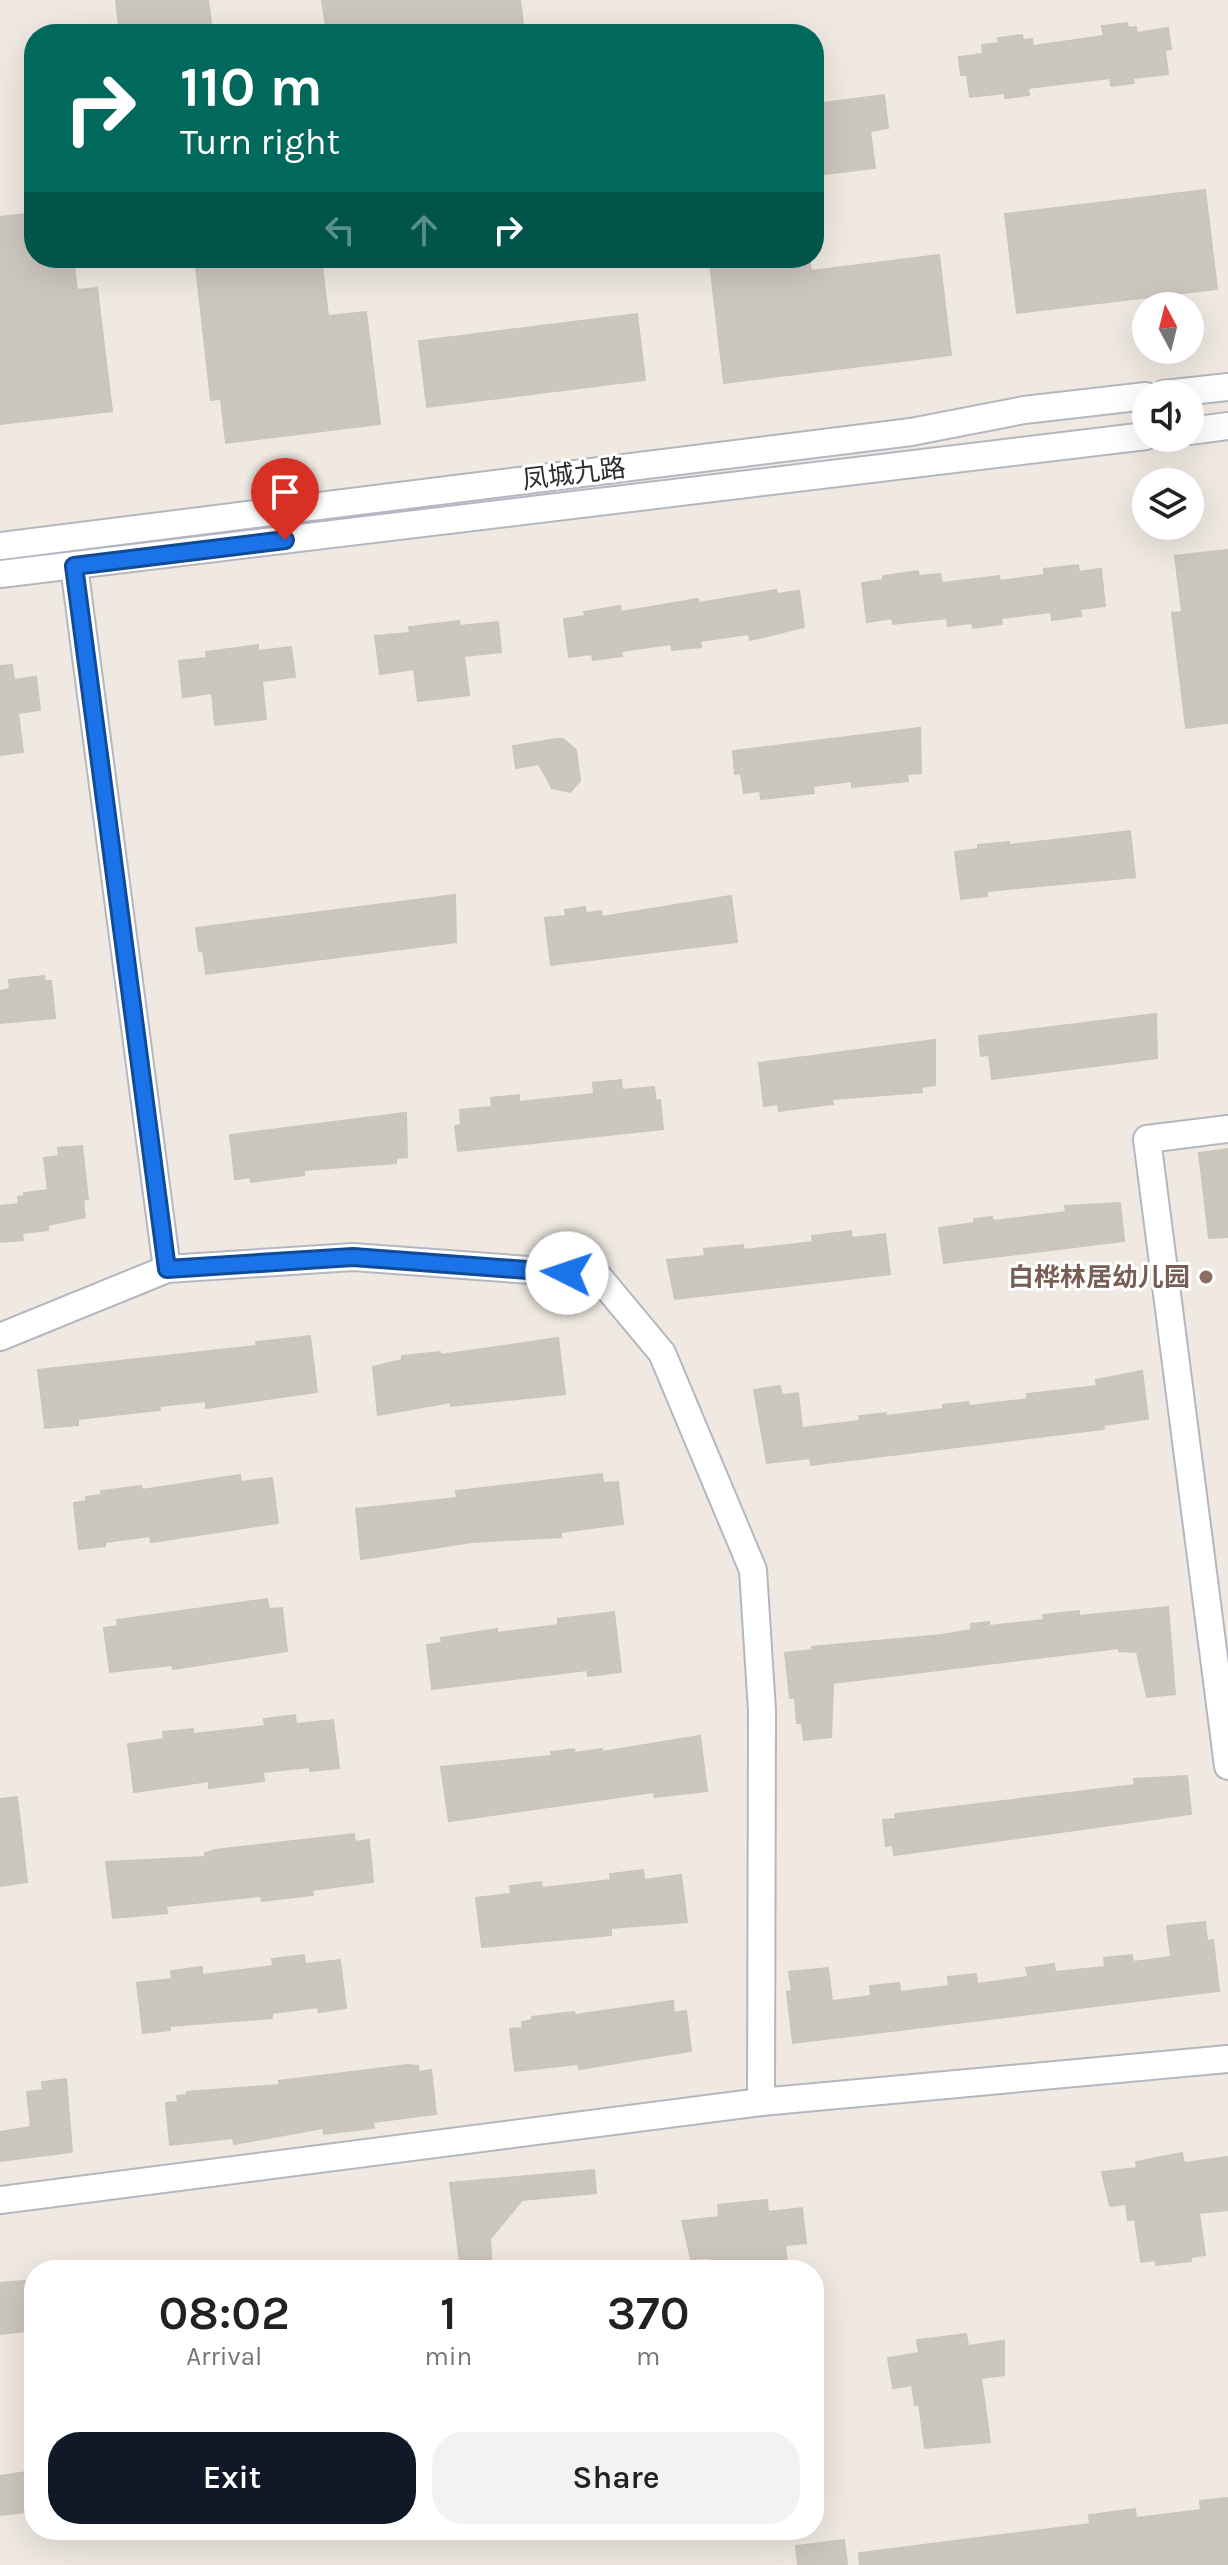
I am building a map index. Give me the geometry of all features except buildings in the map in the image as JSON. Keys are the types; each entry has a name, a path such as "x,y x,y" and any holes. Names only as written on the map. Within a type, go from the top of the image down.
{"street":[{"path":"1204,390 1228,387"},
{"name":"凤城九路","path":"0,546 896,434 1024,410 1132,398"},
{"path":"1204,429 1228,426"},
{"name":"凤城九路","path":"0,574 1132,438"},
{"path":"74,566 167,1269"},
{"path":"1228,1129 1147,1139 1228,1766"},
{"path":"0,1337 167,1269 353,1257 597,1275 662,1353 753,1570 762,1711 761,2102"},
{"path":"0,2200 761,2102 1228,2059"}],"place":[{"name":"白桦林居幼儿园","path":"1206,1277"}],"route":[{"path":"285,540 74,566 167,1269 353,1257 567,1273"}]}
